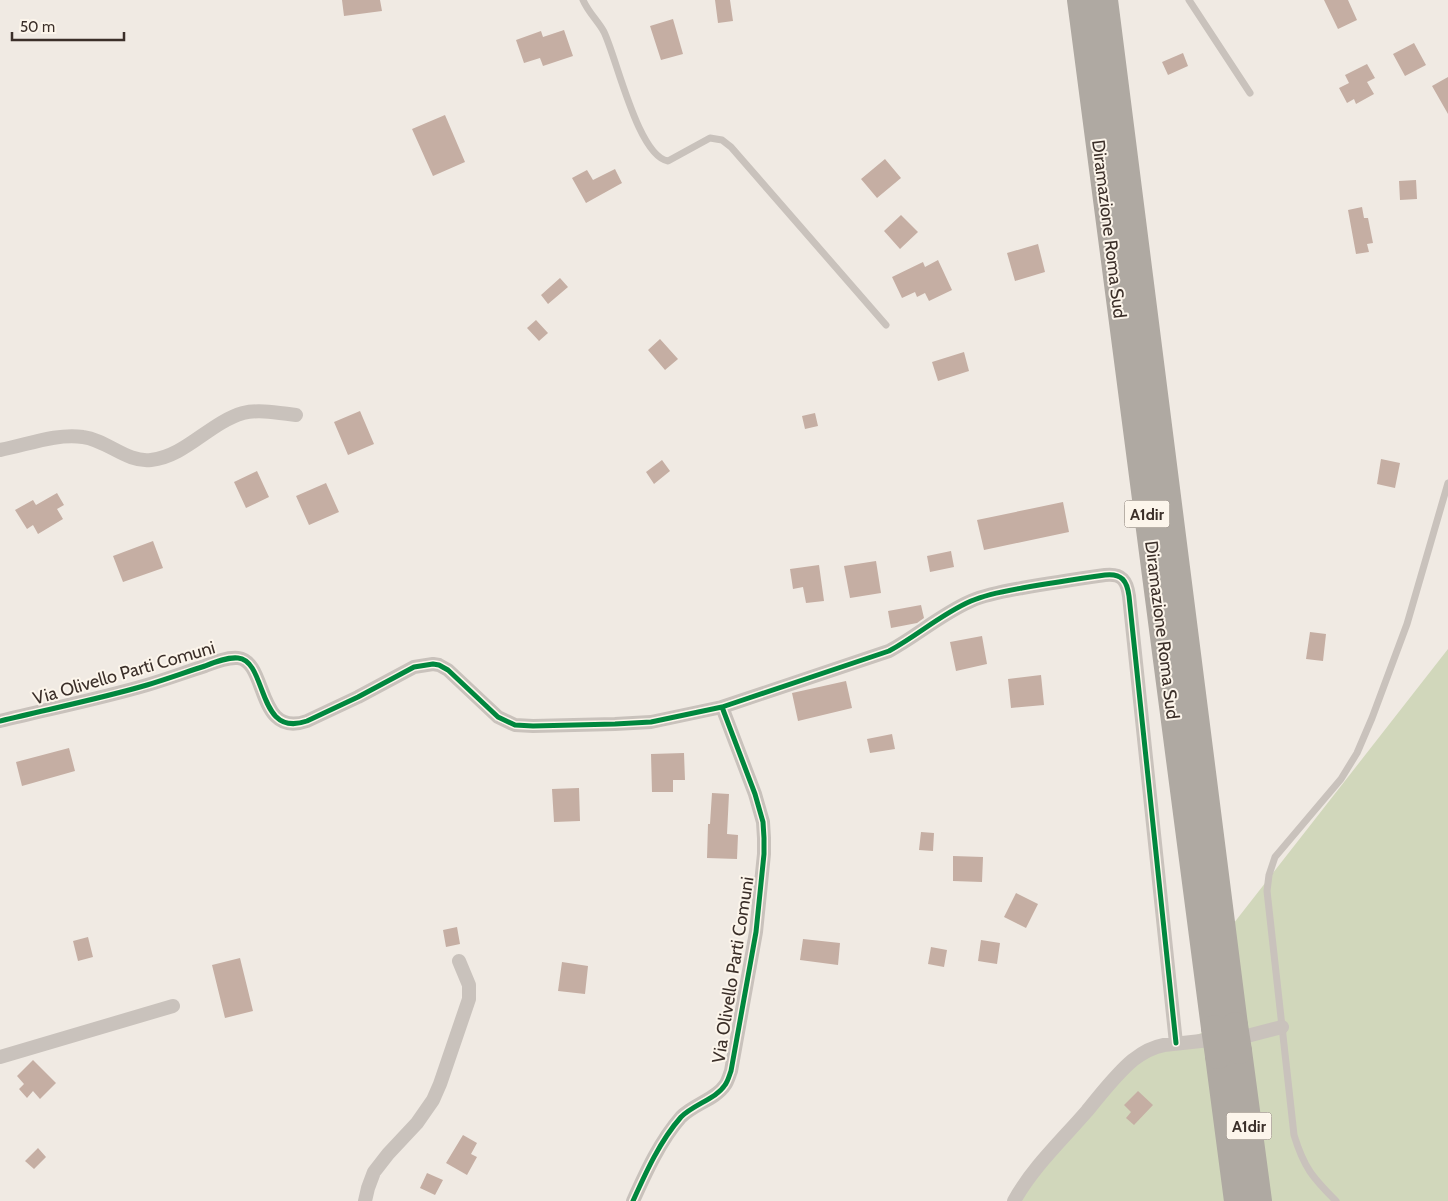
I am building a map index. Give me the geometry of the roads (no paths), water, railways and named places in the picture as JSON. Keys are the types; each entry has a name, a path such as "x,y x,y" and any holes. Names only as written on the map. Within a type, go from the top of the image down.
{"highway":[{"name":"Diramazione Roma Sud","path":"1080,0 1225,1026"},
{"name":"Diramazione Roma Sud","path":"1105,0 1225,1026 1237,1201"},
{"name":"Diramazione Roma Sud","path":"1228,1054 1259,1201"}],"street":[{"path":"0,450 60,437 81,437 98,441 143,461 163,458 176,452 222,423 243,413 258,412 296,415"},
{"path":"722,707 889,651 960,606 984,596 1043,584 1105,575 1115,575 1122,578 1127,586 1129,596 1176,1043"},
{"name":"Via Olivello Parti Comuni","path":"0,721 111,695 220,661 236,658 248,662 271,710 289,724 307,721 358,698 414,667 426,664 439,665 448,670 494,714 504,721 515,725 638,723 676,718 722,707 755,794 764,830 764,854 753,954 731,1071 727,1080 720,1091 692,1108 676,1124 655,1156 633,1201"},
{"path":"366,1201 368,1188 374,1172 422,1117 433,1100 440,1084 469,999 469,985 459,961"},
{"path":"0,1057 173,1006"},
{"path":"1014,1201 1036,1169 1123,1069 1138,1056 1153,1048 1176,1043 1247,1036 1282,1027"}],"lane":[{"path":"583,0 604,32 635,120 654,154 668,161 710,138 724,142 731,147 886,325"},
{"path":"1189,0 1250,93"},
{"path":"1336,1201 1309,1172 1294,1136 1267,891 1270,868 1280,851 1341,779 1357,753 1407,624 1448,483"}]}
